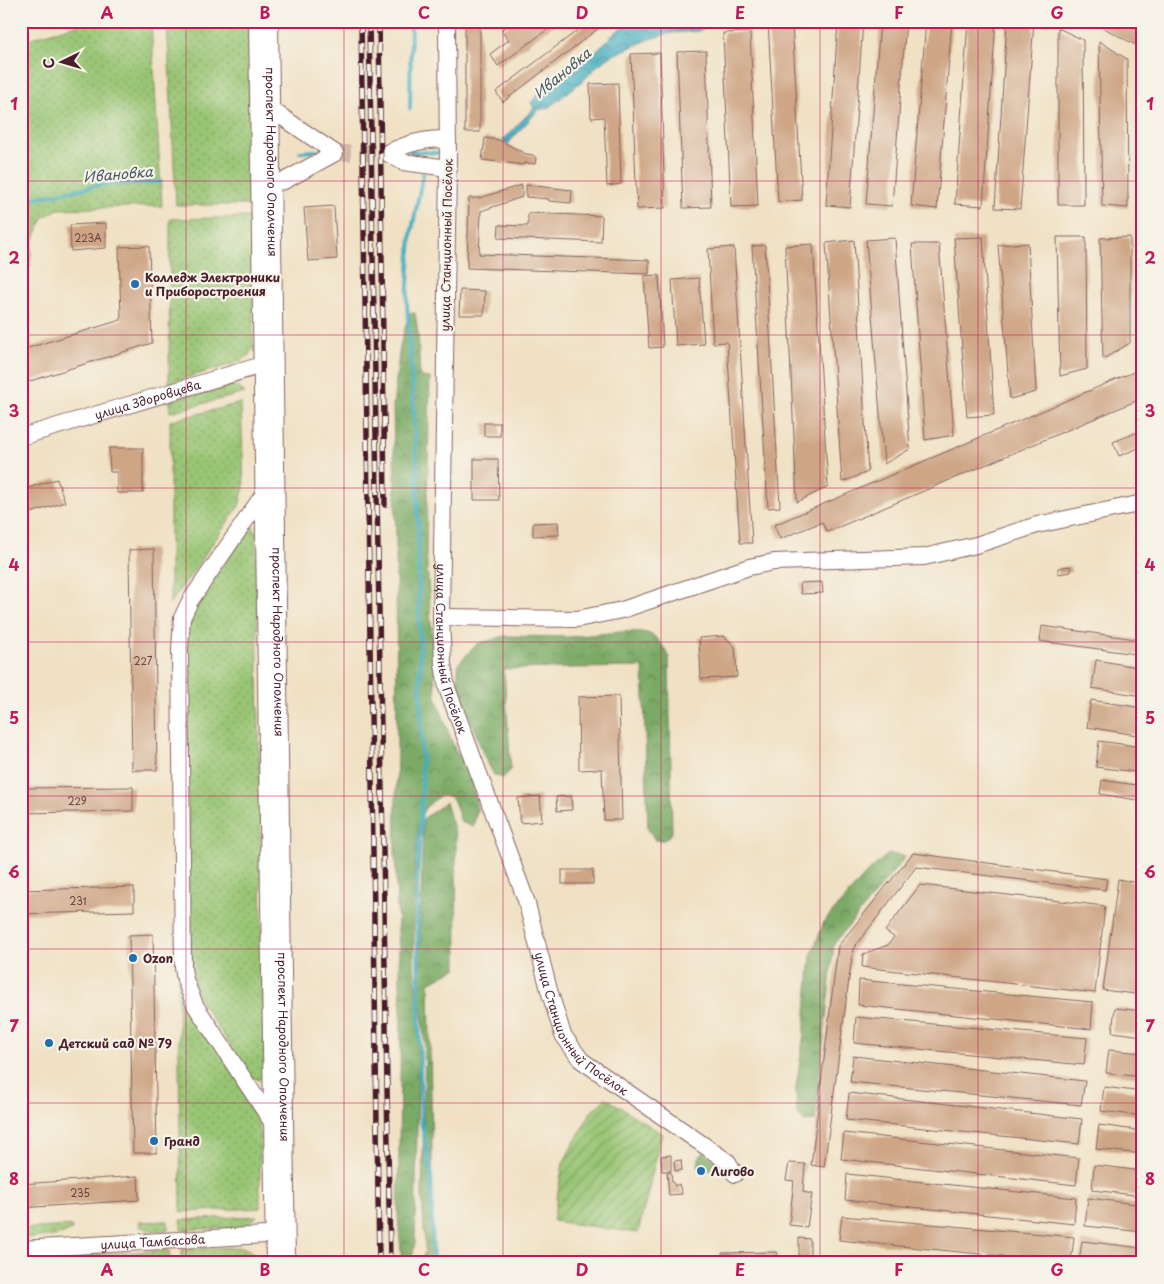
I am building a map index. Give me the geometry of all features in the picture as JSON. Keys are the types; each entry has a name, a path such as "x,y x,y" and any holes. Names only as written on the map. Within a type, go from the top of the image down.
{"street":[{"name":"проспект Народного Ополчения","path":"257,21 265,110 267,184 280,1234 274,1263"},
{"name":"проспект Народного Ополчения","path":"265,110 270,21"},
{"name":"улица Станционный Посёлок","path":"447,21 448,168 441,617 443,664 447,688 526,900 549,990 563,1035 581,1060 728,1162 735,1174"},
{"path":"265,110 335,153 284,181 267,184"},
{"path":"448,139 427,139 402,146 387,153 403,162 448,168"},
{"name":"проспект Народного Ополчения","path":"269,365 264,495 272,1122 280,1234 287,1263"},
{"name":"улица Здоровцева","path":"21,437 269,365"},
{"path":"264,495 200,584 182,618 180,649 182,931 185,980 195,1005 272,1122"},
{"path":"441,617 576,619 622,610 749,567 774,562 924,557 976,545 1037,525 1143,503"},
{"name":"улица Тамбасова","path":"21,1249 280,1234"}],"green space":[{"path":"90,21 151,21 162,206 58,209 43,218 32,243 30,265 21,270 21,41"},
{"path":"167,21 249,21 252,205 176,205"},
{"path":"252,217 253,348 248,356 239,362 169,383 170,219"},
{"path":"415,313 420,377 430,378 426,549 436,697 453,745 472,778 477,811 473,827 461,822 454,801 450,796 439,796 425,808 418,827 414,885 414,968 419,1016 415,1243 411,1262 402,1263 398,1216 401,1010 395,851 397,749 393,406 400,346 409,314"},
{"path":"225,385 238,387 245,393 170,412 170,400"},
{"path":"241,403 244,487 239,506 170,604 170,421"},
{"path":"253,526 256,533 264,1068 262,1078 259,1080 251,1077 201,1002 195,989 190,964 186,652 189,624 196,604 250,527"},
{"path":"619,632 644,632 650,634 655,637 669,657 672,833 664,840 655,840 648,829 643,667 504,669 511,770 503,778 494,775 484,756 458,684 458,664 477,644 505,636 570,637"},
{"path":"446,802 456,836 457,968 429,983 434,1263 422,1263 425,1248 422,1197 425,1050 419,979 423,819"},
{"path":"888,854 906,856 834,944 815,1120 805,1122 797,1114 796,1088 804,1034 811,956 824,922 868,872"},
{"path":"178,979 257,1115 260,1132 260,1208 181,1212"},
{"path":"606,1098 662,1134 638,1233 553,1221 563,1163 591,1112"},
{"path":"704,1152 720,1165 720,1168 705,1171 698,1168 699,1158"},
{"path":"257,1216 250,1223 240,1227 181,1230 181,1220"},
{"path":"168,1221 168,1230 156,1231 140,1227 139,1222"},
{"path":"71,1226 72,1230 56,1236 21,1238 21,1229"},
{"path":"243,1247 252,1252 256,1257 182,1260 182,1249"},
{"path":"169,1250 170,1261 55,1263 55,1256"},
{"path":"42,1257 42,1263 21,1263 21,1258"}],"water":[{"path":"633,21 713,21 699,31 671,33 650,39 613,55 598,65 585,79 548,108 538,110 508,144 503,140 534,108 531,103 542,89 555,85 619,29"}],"building":[{"path":"465,21 480,21 480,132 465,132"},
{"path":"514,21 559,21 498,66 490,54 509,40 501,30"},
{"path":"590,21 608,21 503,102 496,92"},
{"path":"768,21 792,21 802,200 778,202"},
{"path":"838,21 863,21 850,207 826,205"},
{"path":"880,21 906,21 892,206 866,204"},
{"path":"926,21 952,21 937,209 911,206"},
{"path":"968,21 996,21 983,206 955,204"},
{"path":"1007,21 1034,21 1020,209 995,208"},
{"path":"1091,21 1125,21 1143,31 1143,49"},
{"path":"1058,28 1083,40 1084,205 1058,205"},
{"path":"750,32 758,206 731,207 723,33"},
{"path":"1099,41 1127,59 1128,208 1102,206"},
{"path":"706,51 711,207 683,208 677,52"},
{"path":"660,53 665,208 637,209 631,54"},
{"path":"618,83 621,184 607,186 604,117 591,118 590,84"},
{"path":"485,138 499,140 526,154 533,155 536,158 535,164 524,163 524,165 482,160"},
{"path":"522,185 522,197 481,211 479,254 649,260 649,274 467,268 469,198 479,198"},
{"path":"526,185 572,190 571,203 526,197"},
{"path":"334,206 337,259 308,261 304,208"},
{"path":"528,213 602,216 601,242 498,238 499,225 528,226"},
{"path":"106,223 106,248 71,251 70,225"},
{"path":"983,237 994,415 967,417 954,238"},
{"path":"1057,237 1086,237 1087,369 1060,376"},
{"path":"1130,237 1130,343 1103,359 1100,238"},
{"path":"895,238 910,449 884,464 866,240"},
{"path":"854,240 868,472 842,482 826,243"},
{"path":"1028,243 1036,392 1010,399 998,245"},
{"path":"813,244 828,487 797,502 785,246"},
{"path":"912,244 939,244 954,435 925,440"},
{"path":"765,245 780,507 768,508 752,246"},
{"name":"Колледж Электроники и Приборостроения","path":"149,246 152,343 24,383 21,375 21,350 121,320 119,247"},
{"path":"734,247 752,543 740,543 727,342 713,343 708,249"},
{"path":"659,275 663,347 649,348 644,276"},
{"path":"699,278 704,344 676,346 672,280"},
{"path":"460,290 485,291 484,315 459,315"},
{"path":"1143,368 1143,398 827,532 822,522 780,539 774,525"},
{"path":"484,423 500,423 500,436 484,436"},
{"path":"1143,430 1143,446 1119,456 1113,442"},
{"path":"109,448 143,448 143,493 117,493 117,472 110,472"},
{"path":"474,459 498,459 499,500 474,500"},
{"path":"57,479 65,502 21,516 21,490"},
{"path":"558,522 559,535 533,536 533,523"},
{"path":"154,549 157,770 132,770 129,550"},
{"path":"1070,566 1071,572 1058,574 1058,568"},
{"path":"822,582 823,593 801,594 800,583"},
{"path":"1042,626 1143,640 1143,655 1040,641"},
{"path":"724,636 735,647 737,677 701,679 699,638"},
{"path":"1096,660 1143,668 1143,696 1092,688"},
{"path":"619,696 622,820 604,820 602,769 579,770 578,697"},
{"path":"1091,700 1143,708 1143,736 1087,727"},
{"path":"1099,741 1143,747 1143,773 1096,767"},
{"path":"1102,780 1143,786 1143,801 1100,794"},
{"path":"133,787 133,811 21,813 21,788"},
{"path":"540,796 542,821 520,823 518,798"},
{"path":"571,796 572,810 557,811 556,797"},
{"path":"913,853 1107,879 1105,890 916,867 853,949 824,1167 811,1165 838,946"},
{"path":"562,870 593,870 593,884 562,884"},
{"path":"1118,879 1133,882 1143,891 1143,995 1103,990"},
{"path":"920,885 1105,906 1095,993 862,967 863,954 888,945 894,937 885,931"},
{"path":"134,887 134,911 21,914 21,890"},
{"path":"153,934 157,1153 133,1153 129,935"},
{"path":"859,980 1093,1002 1091,1029 858,1005"},
{"path":"1115,1008 1143,1011 1143,1036 1112,1032"},
{"path":"856,1017 1087,1038 1084,1065 854,1043"},
{"path":"1109,1050 1143,1053 1143,1077 1106,1073"},
{"path":"853,1056 1085,1081 1081,1105 850,1082"},
{"path":"1104,1087 1143,1092 1143,1116 1101,1111"},
{"path":"849,1093 1082,1119 1079,1144 846,1120"},
{"path":"1099,1125 1143,1131 1143,1154 1096,1149"},
{"path":"844,1133 1079,1158 1076,1185 841,1159"},
{"path":"671,1155 671,1171 662,1171 661,1156"},
{"path":"681,1160 682,1170 675,1171 674,1161"},
{"path":"789,1163 805,1164 803,1192 812,1194 807,1227 789,1225 794,1181 786,1180"},
{"path":"1094,1165 1143,1171 1143,1196 1092,1190"},
{"path":"667,1172 671,1172 672,1181 675,1186 679,1184 682,1194 669,1195"},
{"path":"847,1174 1076,1198 1074,1224 845,1200"},
{"path":"138,1176 139,1200 21,1208 21,1184"},
{"path":"1088,1198 1143,1205 1143,1232 1085,1226"},
{"path":"842,1216 1074,1237 1071,1263 839,1240"},
{"path":"799,1238 810,1239 810,1263 799,1263"},
{"path":"1082,1241 1143,1248 1143,1263 1079,1263"},
{"path":"777,1252 778,1263 723,1263 722,1253"}],"waterway":[{"path":"410,109 411,21"},
{"name":"Ивановка","path":"300,152 316,151"},
{"name":"Ивановка","path":"410,151 437,153"},
{"path":"423,174 411,235 407,302 417,469 422,791 417,886 421,1121 431,1173 433,1263"},
{"name":"Ивановка","path":"21,209 35,198 100,185 161,182"}],"tunnel":[{"path":"335,153 387,153"}],"railway":[{"path":"361,21 379,1263"},
{"path":"369,21 390,1263"},
{"path":"379,21 385,505"}],"place":[{"name":"Колледж Электроники и Приборостроения","path":"135,284"},
{"name":"Ozon","path":"133,958"},
{"name":"Детский сад № 79","path":"49,1043"},
{"name":"Гранд","path":"154,1141"},
{"name":"Лигово","path":"701,1171"}]}
